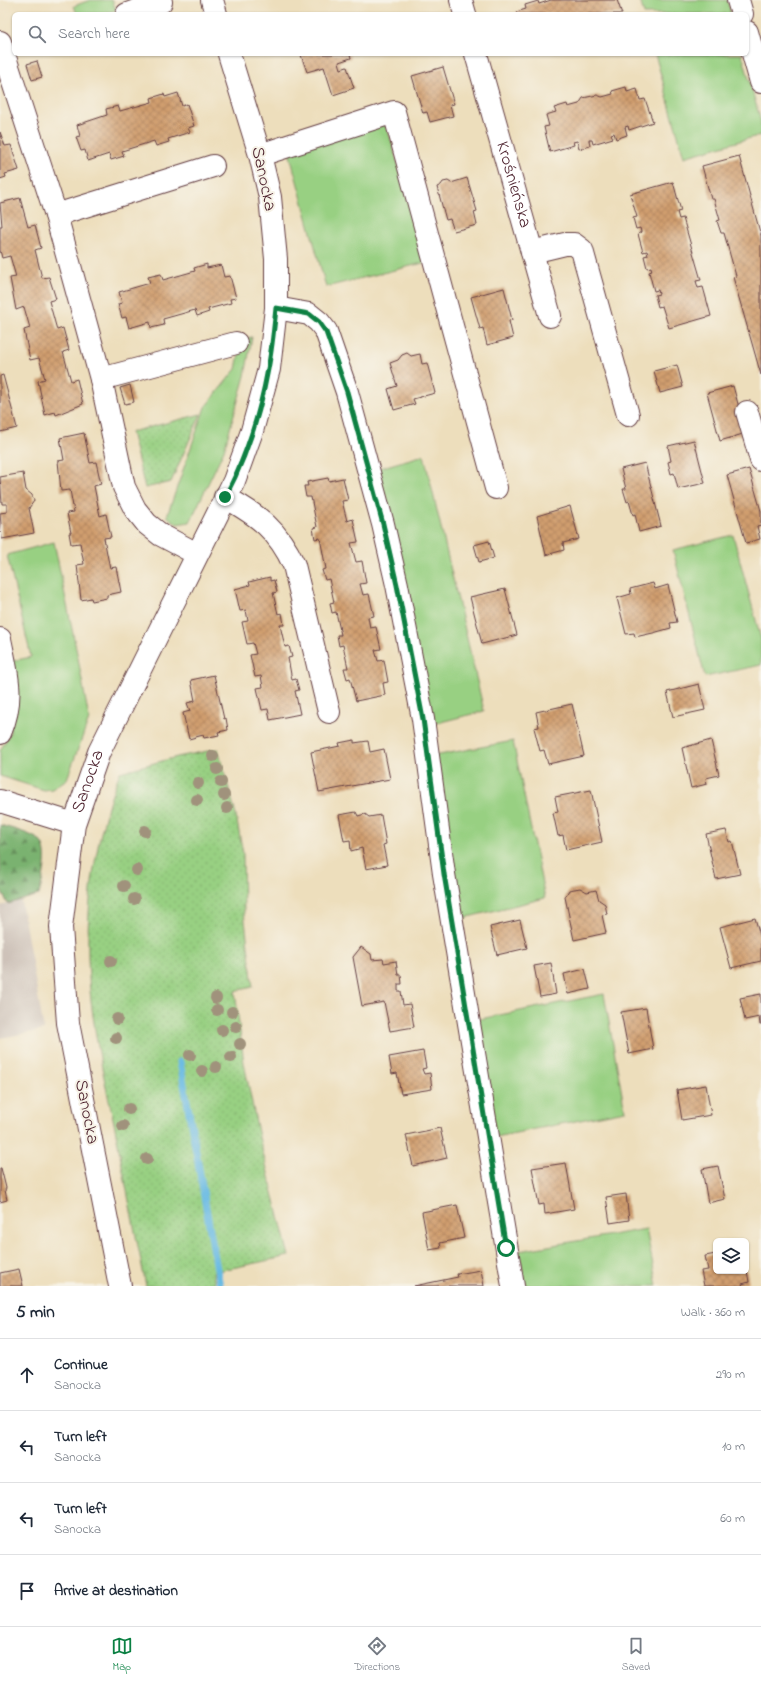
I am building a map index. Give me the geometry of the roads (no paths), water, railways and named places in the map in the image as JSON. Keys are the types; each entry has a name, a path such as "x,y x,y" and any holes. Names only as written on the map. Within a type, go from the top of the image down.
{"street":[{"path":"212,0 215,12"},
{"path":"461,0 464,12"},
{"path":"738,0 741,12"},
{"path":"133,12 162,2"},
{"path":"749,39 761,82"},
{"path":"7,50 56,215 101,379 124,487 135,509 148,524 160,535 197,554"},
{"name":"Sanocka","path":"120,1286 68,1023 61,927 74,824 99,752 234,481 252,431 268,369 276,308 276,259 271,205 260,155 230,56"},
{"name":"Krośnieńska","path":"477,56 550,316"},
{"path":"260,155 394,112 496,488"},
{"path":"56,215 213,166"},
{"path":"532,252 564,244 574,244 582,250 628,415"},
{"path":"276,308 309,314 319,322 326,332 347,392 383,524 397,585 423,719 444,874 513,1286"},
{"path":"101,379 236,343"},
{"path":"747,412 761,460"},
{"path":"225,497 263,520 287,549 294,565 329,712"},
{"path":"0,639 10,696 8,711 0,732"},
{"path":"0,801 74,824"}],"waterway":[{"path":"180,1062 220,1286"}]}
